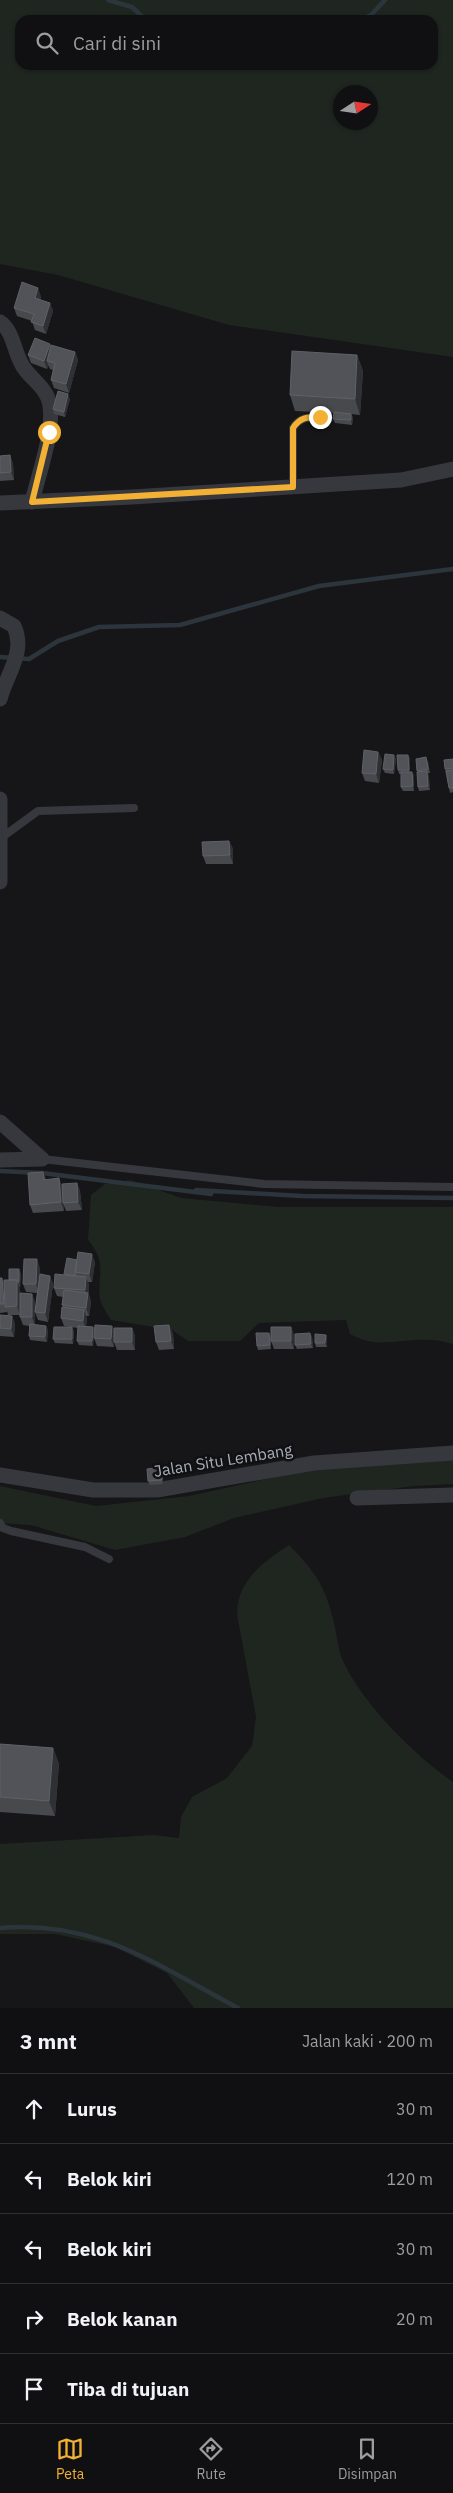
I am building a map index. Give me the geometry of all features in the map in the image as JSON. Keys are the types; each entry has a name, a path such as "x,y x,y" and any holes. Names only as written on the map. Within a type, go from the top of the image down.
{"street":[{"path":"0,322 12,339 24,370 46,393 51,404 49,432 32,502"},
{"path":"0,503 401,480 453,469"},
{"path":"0,618 14,626 19,642 19,651 0,699"},
{"path":"0,799 0,882"},
{"path":"0,1122 42,1160"},
{"path":"0,1160 42,1160"},
{"name":"Jalan Situ Lembang","path":"0,1476 92,1490 157,1490 314,1462 453,1454"},
{"path":"357,1498 453,1495"}],"lane":[{"path":"293,487 293,428 297,421 305,417 320,417"},
{"path":"1,838 38,811 134,808"},
{"path":"42,1160 264,1184 453,1187"},
{"path":"0,1523 3,1528 12,1531 85,1547 109,1559"}],"shaded area":[{"path":"0,0 453,0 453,357 229,325 58,275 0,264"},
{"path":"131,1180 181,1198 279,1207 453,1207 453,1344 433,1340 380,1342 360,1339 350,1334 346,1320 259,1323 240,1341 188,1341 172,1330 111,1320 100,1299 100,1263 98,1256 88,1240 91,1195 105,1184"},
{"path":"453,1458 453,1484 414,1486 323,1498 234,1518 185,1537 115,1550 31,1525 0,1523 0,1486 96,1506 189,1496 289,1474 338,1466"},
{"path":"289,1545 313,1572 323,1589 331,1610 341,1657 363,1694 406,1743 453,1782 453,2008 194,2008 167,1973 115,1947 55,1934 0,1934 0,1844 154,1835 179,1838 181,1817 192,1797 227,1778 252,1746 256,1717 237,1614 238,1602 241,1592 253,1574 270,1558"}],"building":[{"path":"22,282 38,288 35,298 50,303 43,326 31,322 34,314 14,308"},
{"path":"35,338 50,344 44,361 28,355"},
{"path":"51,345 75,352 66,384 51,380 55,363 47,361"},
{"path":"292,351 357,355 355,399 290,395"},
{"path":"58,391 68,394 64,412 53,409"},
{"path":"334,412 351,414 351,420 333,419"},
{"path":"10,455 11,472 0,473 0,456"},
{"path":"364,750 378,752 376,774 362,773"},
{"path":"385,754 394,755 393,770 383,769"},
{"path":"397,755 408,755 409,770 398,770"},
{"path":"426,757 428,769 417,771 416,759"},
{"path":"453,759 453,768 445,769 444,760"},
{"path":"453,770 453,788 449,788 446,771"},
{"path":"427,771 428,786 418,787 417,772"},
{"path":"401,772 412,772 413,786 401,787"},
{"path":"229,841 230,855 203,856 202,842"},
{"path":"43,1172 44,1180 59,1178 61,1202 30,1205 28,1173"},
{"path":"77,1183 78,1202 63,1203 62,1184"},
{"path":"78,1252 92,1254 89,1274 75,1272"},
{"path":"67,1258 77,1260 75,1276 64,1274"},
{"path":"24,1259 37,1259 36,1284 23,1284"},
{"path":"9,1269 19,1269 19,1282 17,1280 9,1280"},
{"path":"40,1274 50,1276 45,1313 35,1312"},
{"path":"55,1274 86,1277 85,1290 54,1288"},
{"path":"0,1278 2,1278 4,1304 0,1304"},
{"path":"4,1280 17,1280 17,1306 5,1307"},
{"path":"64,1290 88,1293 86,1308 62,1305"},
{"path":"20,1293 32,1294 32,1317 20,1317"},
{"path":"62,1307 84,1310 83,1321 61,1318"},
{"path":"0,1315 12,1316 11,1329 0,1328"},
{"path":"30,1324 46,1326 45,1337 29,1336"},
{"path":"95,1325 112,1326 111,1339 94,1338"},
{"path":"169,1325 171,1341 156,1342 154,1326"},
{"path":"78,1326 93,1327 92,1341 77,1341"},
{"path":"54,1327 72,1327 72,1339 53,1339"},
{"path":"271,1327 291,1327 291,1341 271,1341"},
{"path":"114,1328 132,1328 132,1342 114,1342"},
{"path":"256,1333 269,1333 270,1345 257,1346"},
{"path":"310,1333 311,1344 295,1345 295,1334"},
{"path":"315,1334 326,1335 325,1343 315,1343"},
{"path":"161,1467 162,1480 148,1481 147,1469"},
{"path":"0,1744 53,1748 49,1801 0,1797"}],"waterway":[{"path":"108,0 132,7 141,15"},
{"path":"371,15 385,0"},
{"path":"0,657 29,659 58,641 99,627 180,625 319,586 453,569"},
{"path":"0,1171 42,1173 211,1194 196,1190 302,1196 453,1198"},
{"path":"0,1928 35,1927 66,1931 96,1938 153,1962 238,2008"}],"route":[{"path":"49,432 32,502 132,498 293,487 293,428 297,421 305,417 320,417"}]}
